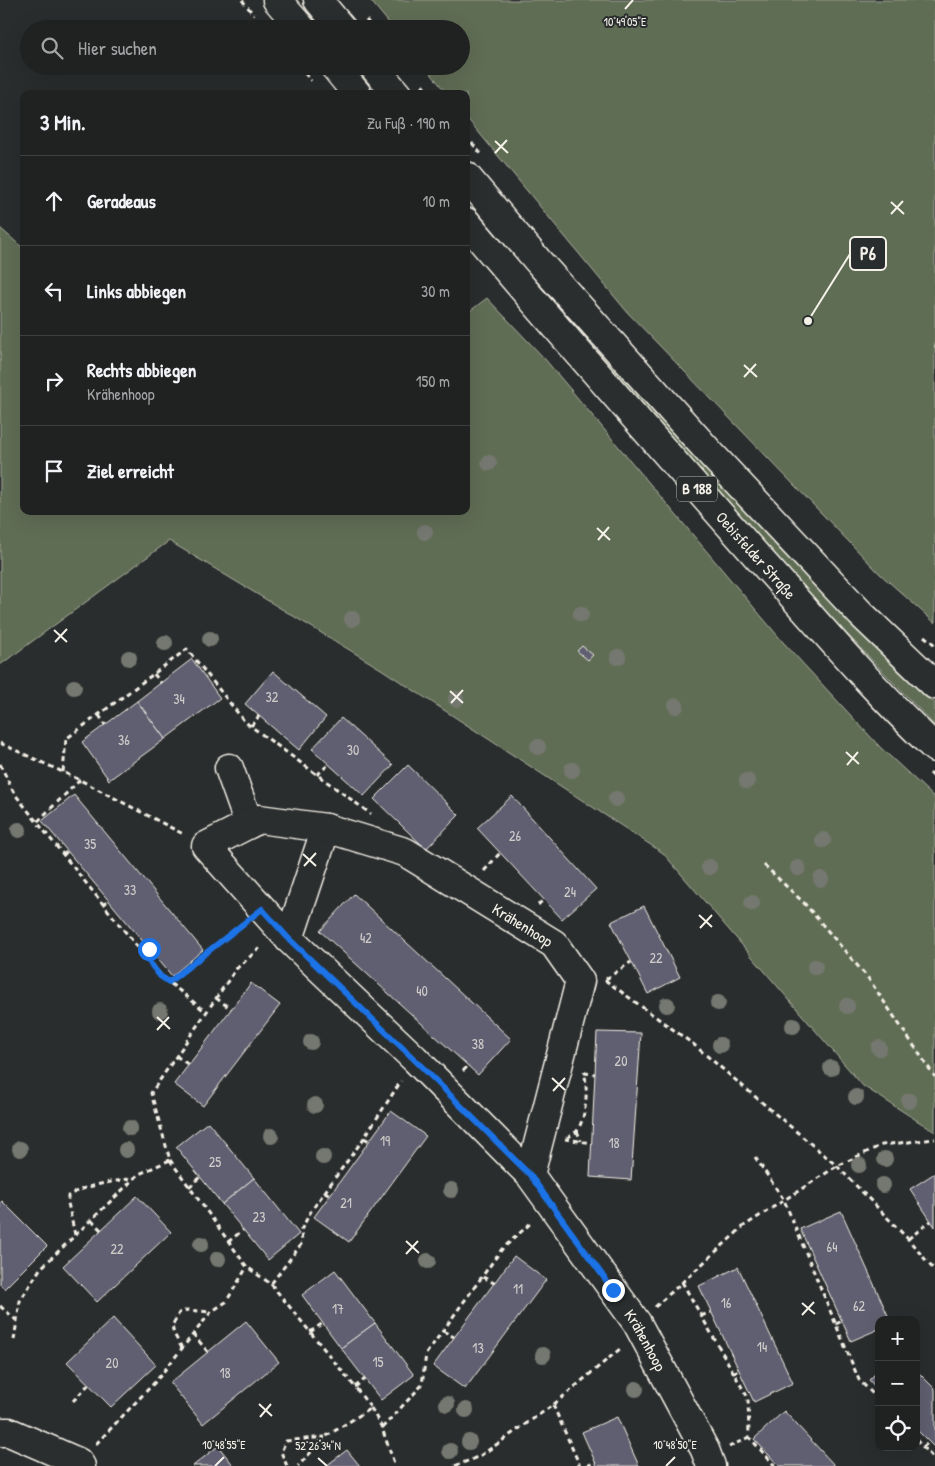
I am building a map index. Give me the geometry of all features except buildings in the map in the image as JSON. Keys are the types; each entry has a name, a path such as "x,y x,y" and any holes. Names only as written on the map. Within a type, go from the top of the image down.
{"street":[{"path":"278,0 295,20"},
{"path":"318,0 335,20"},
{"path":"341,75 354,90"},
{"path":"381,75 394,90"},
{"name":"B 188","path":"470,181 538,261 711,454 860,614 935,685"},
{"name":"Oebisfelder Straße","path":"470,227 686,476 832,640 908,722 935,748"},
{"path":"228,768 249,824"},
{"name":"Krähenhoop","path":"592,980 554,944 405,852 326,828 259,819 206,846 285,934 530,1175 637,1323 705,1450 711,1466"},
{"path":"285,934 326,828"},
{"path":"530,1175 592,980"},
{"path":"0,1432 9,1432 79,1464"}],"path":[{"path":"62,772 66,739 187,649 245,722 378,819"},
{"path":"154,674 160,683"},
{"path":"99,715 105,725"},
{"path":"251,726 259,716"},
{"path":"0,743 80,780 206,846"},
{"path":"0,764 14,793 160,976 206,1012"},
{"path":"318,775 328,764"},
{"path":"37,822 80,780"},
{"path":"63,855 68,851"},
{"path":"764,865 804,903 868,978 935,1077"},
{"path":"103,905 109,900"},
{"path":"169,982 262,909"},
{"path":"285,934 236,969 151,1093 170,1160 246,1268 271,1284 371,1408 382,1428 395,1466"},
{"path":"143,954 149,949"},
{"path":"592,980 632,962"},
{"path":"592,980 693,1044 837,1166 908,1238 935,1271"},
{"path":"216,998 231,1010"},
{"path":"176,1056 189,1065"},
{"path":"271,1284 302,1243 301,1230 311,1211 364,1138 415,1060"},
{"path":"584,1073 595,1074"},
{"path":"577,1131 581,1142"},
{"path":"364,1138 369,1141"},
{"path":"837,1166 882,1145 935,1138"},
{"path":"564,1139 592,1143"},
{"path":"755,1157 784,1200 810,1256 859,1380 875,1396"},
{"path":"14,1340 20,1301 40,1269 139,1174 170,1160"},
{"path":"189,1187 200,1177"},
{"path":"75,1236 68,1196 76,1191 135,1178"},
{"path":"324,1192 330,1195"},
{"path":"382,1428 422,1385 426,1354 502,1249 552,1205"},
{"path":"91,1220 102,1230"},
{"path":"908,1238 931,1221"},
{"path":"228,1242 243,1230"},
{"path":"79,1464 156,1381 211,1312 226,1302 246,1268"},
{"path":"483,1276 494,1283"},
{"path":"682,1282 748,1398 749,1437 776,1466"},
{"path":"0,1306 17,1320"},
{"path":"182,1348 172,1326 180,1313 187,1310 211,1312"},
{"path":"701,1316 711,1312"},
{"path":"836,1324 842,1321"},
{"path":"310,1332 322,1323"},
{"path":"443,1331 454,1337"},
{"path":"194,1334 208,1352"},
{"path":"733,1372 738,1370"},
{"path":"355,1387 364,1379"},
{"path":"73,1401 89,1384"},
{"path":"553,1405 580,1466"},
{"path":"298,1466 326,1437 371,1408"},
{"path":"286,1466 281,1452 286,1440 326,1437"},
{"path":"923,1447 929,1442"},
{"path":"920,1444 935,1460"},
{"path":"587,1466 595,1462"}],"green space":[{"path":"370,0 935,0 935,623 880,574 628,313 470,122 470,90 444,90 432,75 470,75 470,20 387,20"},
{"path":"0,228 20,246 20,515 470,515 470,311 487,298 544,358 783,642 880,747 935,798 935,1132 863,1086 663,853 381,669 169,541 0,665"},
{"path":"548,289 779,549 851,623 935,703 935,726 774,554 548,299 546,291"}],"place":[{"name":"P6","path":"808,321"}],"route":[{"path":"149,949 143,954 160,976 169,982 262,909 289,939 415,1060 530,1175 613,1290"}]}
